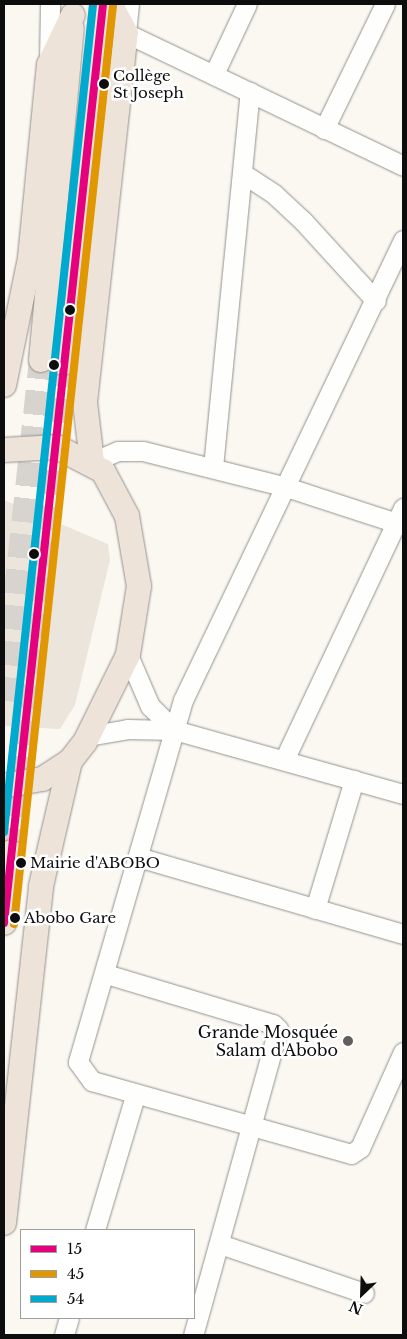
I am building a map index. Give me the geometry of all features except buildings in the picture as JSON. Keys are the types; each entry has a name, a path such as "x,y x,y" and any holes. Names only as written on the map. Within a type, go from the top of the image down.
{"main road":[{"path":"74,9 52,362 103,4"},
{"path":"92,462 85,402 126,33 110,4"},
{"path":"4,385 30,258 49,65 74,9"},
{"path":"4,450 57,448 92,462 115,489 135,547 139,586 128,655 88,736 70,761 42,779 4,786"},
{"path":"4,1223 41,886 70,761"},
{"path":"4,923 11,852"}],"street":[{"path":"49,65 50,4"},
{"path":"129,4 126,33 403,166"},
{"path":"214,74 247,4"},
{"path":"324,129 385,4"},
{"path":"213,467 250,92"},
{"path":"242,173 274,194 303,221 376,301"},
{"path":"403,240 376,301 286,487 225,607 174,730 106,974 78,1062 92,1081 136,1096 356,1152 403,1052"},
{"path":"92,462 130,450 213,467 401,518 284,760"},
{"path":"128,655 150,706 174,730"},
{"path":"88,736 127,729 174,730 354,780 402,791"},
{"path":"315,909 354,780"},
{"path":"138,857 403,934"},
{"path":"106,974 273,1024 280,1035 193,1335"},
{"path":"95,1229 136,1096"},
{"path":"220,1244 364,1294"},
{"path":"64,1335 69,1319"}],"shaded area":[{"path":"4,500 108,544 110,560 75,705 60,729 4,726"}],"tunnel":[{"path":"4,701 41,360"},
{"path":"11,852 63,363"}],"transit line":[{"name":"54","path":"4,832 93,4"},
{"name":"15","path":"4,923 103,4"},
{"name":"45","path":"14,924 113,5"}],"place":[{"name":"Collège St Joseph","path":"104,84"},
{"name":"Mairie d'ABOBO","path":"21,863"},
{"name":"Abobo Gare","path":"15,918"},
{"name":"Grande Mosquée Salam d'Abobo","path":"348,1041"}]}
